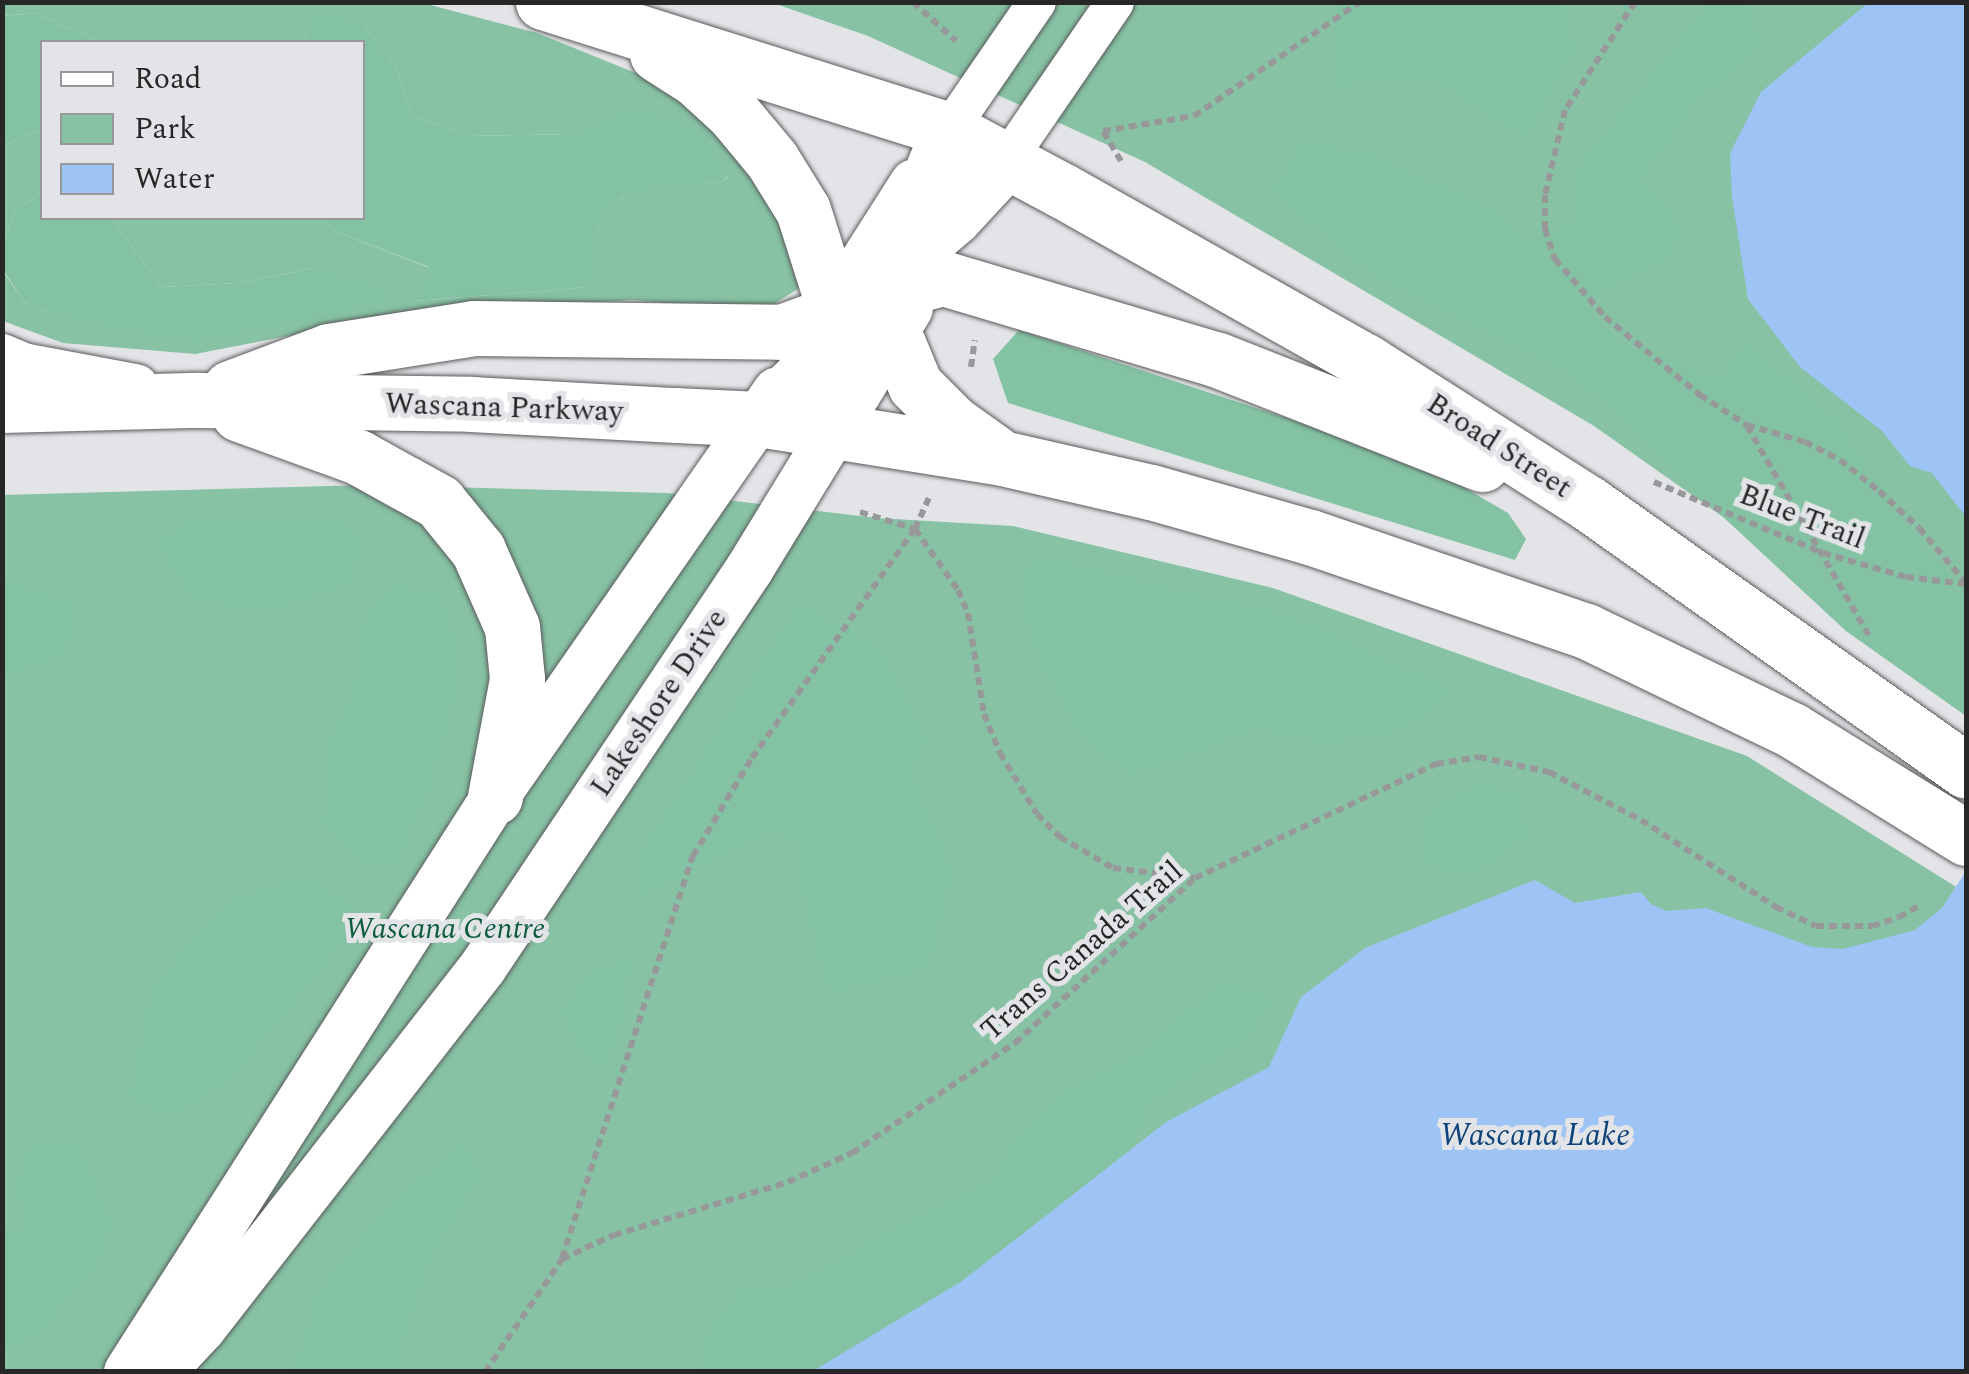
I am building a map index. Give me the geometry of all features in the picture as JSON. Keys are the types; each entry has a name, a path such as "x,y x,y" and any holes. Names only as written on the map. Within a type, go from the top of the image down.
{"main road":[{"path":"544,2 949,130 1007,160 954,217 904,292"},
{"path":"606,22 696,79 734,113 772,160 803,210 836,322 837,430"},
{"path":"949,130 912,218 904,292 915,385 953,423 1002,458 1151,492 1310,537 1586,631 1792,730 1954,829"},
{"name":"Broad Street","path":"1007,160 1366,361 1588,504 1966,771"},
{"path":"199,400 329,352 474,328 781,332 836,322 904,292 958,279 1218,360 1588,504"},
{"path":"759,419 836,322"},
{"path":"199,400 358,457 439,502 478,550 512,627 517,679 496,797"},
{"name":"Wascana Parkway","path":"2,406 199,400 471,404 759,419 1002,458"}],"street":[{"path":"836,322 949,130 1037,2"},
{"path":"1007,160 1115,2"},
{"name":"Lakeshore Drive","path":"161,1372 202,1328 483,967 837,430 904,292"},
{"path":"2,358 24,367 199,400"},
{"path":"128,1372 496,797 759,419"}],"path":[{"path":"912,2 959,43"},
{"path":"1103,131 1194,116 1360,2"},
{"path":"1635,2 1565,110 1549,164 1545,230 1555,258 1605,317 1700,395 1747,425 1805,442 1840,460 1918,528 1966,584"},
{"path":"969,378 976,336"},
{"path":"1747,425 1886,667 1872,708"},
{"name":"Blue Trail","path":"1644,478 1823,553 1906,577 1966,584"},
{"path":"485,1372 562,1259 694,856 752,758 915,529 929,498"},
{"path":"860,512 915,529 958,590 968,614 984,714 1000,753 1037,814 1060,836 1113,868 1195,878"},
{"name":"Trans Canada Trail","path":"562,1259 614,1235 788,1182 852,1152 1014,1043 1195,878 1414,772 1479,757 1526,765 1570,782 1641,820 1776,907 1816,926 1872,926 1922,904"}],"green space":[{"path":"3,2 419,2 537,33 653,80 736,133 788,207 805,284 762,312 633,300 386,317 195,354 63,343 3,321 2,270 25,303 82,322 318,267 239,283 161,287 112,220 324,220 334,231 430,268 416,301 589,287 599,222 627,193 722,182 728,177 635,104 574,134 466,136 411,115 396,67 362,23 304,34 308,40 95,40 36,13 2,16"},
{"path":"773,3 1966,3 1966,688 1594,426 1145,162 868,36"},
{"path":"1334,3 1564,3 1578,47 1526,141 1428,79 1336,88"},
{"path":"1707,3 1750,4 1762,47 1695,106 1645,178 1683,227 1674,257 1584,304 1612,334 1717,378 1743,340 1840,419 1896,513 1966,592 1966,716 1846,631 1568,373 1366,272 1269,192 1302,139 1372,153 1495,208 1526,237 1571,222 1574,168"},
{"path":"310,8 362,23 396,67 411,115 466,136 573,134 635,104 700,130 728,176 722,182 626,194 599,222 590,287 415,301 429,267 334,231 324,220 365,220 365,40 308,40 304,34"},
{"path":"36,13 95,40 40,40 40,130 3,146 3,16"},
{"path":"40,130 40,194 15,210 3,245 3,146"},
{"path":"40,194 40,220 112,220 161,287 239,283 319,267 383,287 385,304 197,344 81,322 25,303 3,270 3,245 15,210"},
{"path":"1019,330 1420,462 1508,513 1526,539 1515,560 1008,403 993,359"},
{"name":"Wascana Centre","path":"368,485 667,493 877,518 1013,526 1273,588 1747,756 1966,893 1966,1371 3,1371 2,495"},
{"path":"346,517 364,546 350,586 273,613 192,602 154,543 191,518"},
{"path":"1030,552 1294,615 1455,689 1406,732 1327,746 1257,732 1130,778 1079,737 1035,658 1018,596"},
{"path":"3,580 73,601 70,653 3,679"},
{"path":"392,582 439,591 462,650 454,714 430,791 398,864 360,868 321,825 324,745 355,680 361,620"},
{"path":"799,601 883,648 930,740 914,774 954,871 930,971 829,995 802,905 797,846 775,830 639,900 637,853"},
{"path":"1477,781 1522,792 1528,837 1471,879 1421,867 1423,813"},
{"path":"312,872 352,906 347,939 268,1038 226,1086 172,1118 127,1098 150,985 229,899"},
{"path":"632,955 628,1009 607,1071 586,1062 559,1012 585,971"},
{"path":"1223,978 1280,1000 1241,1046 1152,1104 1131,1150 962,1281 813,1371 695,1372 709,1326 743,1284 788,1283 993,1175 1018,1132 1073,1084 1138,1052"},
{"path":"465,1138 483,1176 431,1259 397,1371 291,1371 316,1290 381,1210"},
{"path":"30,1143 80,1145 114,1223 96,1273 38,1335 3,1352 3,1231 23,1228 14,1183"}],"water":[{"path":"1868,3 1966,3 1966,517 1932,473 1910,466 1882,431 1800,367 1748,299 1732,197 1730,153 1761,92"},
{"name":"Wascana Lake","path":"1966,871 1966,1371 813,1371 962,1281 1166,1122 1269,1067 1301,997 1365,948 1535,880 1575,903 1641,892 1651,904 1666,911 1706,908 1812,947 1843,949 1915,930 1942,908"}]}
